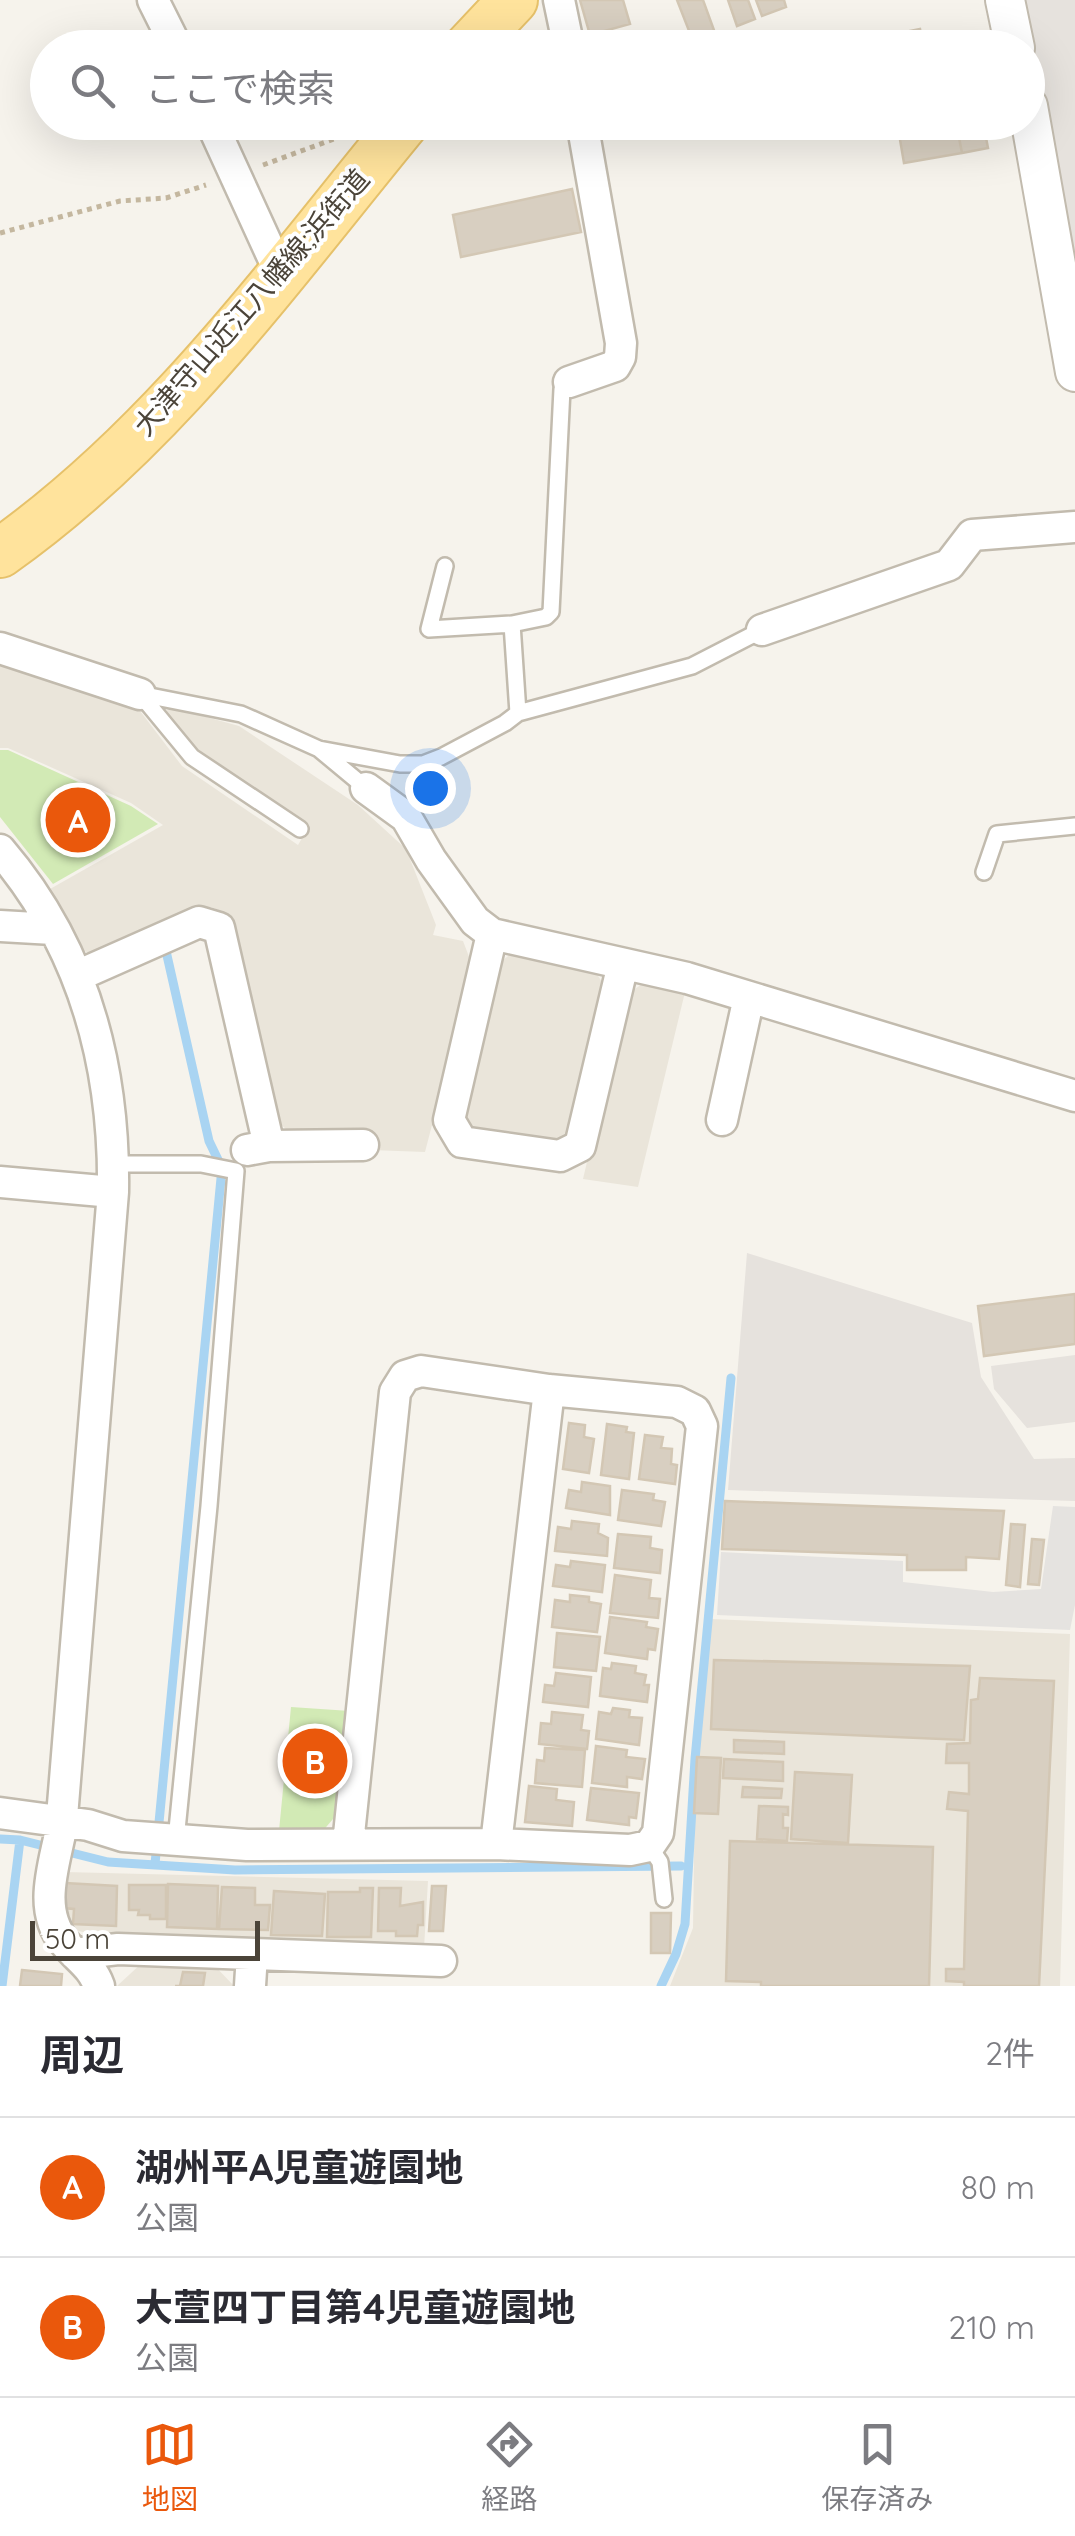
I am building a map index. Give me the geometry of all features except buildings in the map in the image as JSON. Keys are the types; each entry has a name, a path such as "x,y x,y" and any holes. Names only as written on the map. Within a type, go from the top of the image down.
{"main road":[{"path":"485,30 513,0"},
{"name":"大津守山近江八幡線;浜街道","path":"0,553 81,489 191,380 282,275 390,140"}],"street":[{"path":"154,0 168,30"},
{"path":"559,0 565,30"},
{"path":"1005,0 1011,30"},
{"path":"220,140 282,275"},
{"path":"569,382 615,366 621,343 585,140"},
{"path":"1034,140 1075,372"},
{"path":"762,630 949,564 972,535 1075,527"},
{"path":"0,648 140,694"},
{"path":"366,788 406,817 430,860 475,921 492,934 749,997 1075,1096"},
{"path":"0,850 36,899 77,976 98,1033 112,1122 114,1178 61,1825 49,1913 62,1940 93,1970 99,1986"},
{"path":"77,976 199,922 219,928 258,1148 363,1144"},
{"path":"0,926 53,929"},
{"path":"492,934 449,1120 462,1142 560,1156 580,1146 623,964"},
{"path":"722,1120 749,997"},
{"path":"0,1182 114,1178"},
{"path":"0,1813 123,1836 176,1840 247,1845 496,1844 630,1850 656,1861 702,1426 695,1411 677,1402 549,1390 421,1371 405,1376 395,1392 348,1844"},
{"path":"496,1844 549,1390"},
{"path":"75,1954 118,1949 252,1954 352,1972 441,1961"},
{"path":"250,1986 252,1954"}],"lane":[{"path":"445,566 429,629 512,624 546,617 551,612 562,389 569,382"},
{"path":"512,624 518,713"},
{"path":"140,694 241,714 319,749 400,764 423,764 489,732 518,713 692,666 762,630"},
{"path":"140,694 192,758 300,829"},
{"path":"319,749 366,788"},
{"path":"984,872 997,834 1075,826"},
{"path":"114,1178 200,1164 236,1171 176,1840"},
{"path":"656,1861 664,1899"}],"path":[{"path":"0,233 120,200 166,198 332,140"}],"shaded area":[{"path":"1021,0 1075,0 1075,291 1045,129 1045,30 1027,30"},
{"path":"0,658 137,707 182,766 298,845 308,828 192,749 164,714 170,707 239,726 358,805 406,849 436,925 433,935 463,941 473,967 425,1152 371,1150 291,1133 274,1119 225,913 211,907 101,957 84,951 50,889 163,825 131,803 8,748 0,748"},
{"path":"513,952 592,966 605,987 572,1129 549,1144 477,1132 461,1113 493,968"},
{"path":"648,980 686,988 638,1187 583,1179 626,995"},
{"path":"747,1253 972,1323 981,1377 1034,1459 1075,1458 1075,1501 728,1490"},
{"path":"1075,1355 1075,1422 1027,1428 994,1389 991,1366"},
{"path":"1053,1506 1075,1507 1075,1605 1070,1630 717,1615 721,1552 903,1561 903,1582 993,1592 1041,1589"},
{"path":"711,1619 1070,1634 1060,1986 670,1986 693,1928 695,1790"},
{"path":"64,1872 428,1881 424,1948 98,1936 75,1930 60,1907"},
{"path":"143,1962 212,1963 234,1986 117,1986"}],"green space":[{"path":"0,750 8,750 131,806 158,824 53,884 0,817"},
{"path":"291,1707 350,1711 339,1812 321,1833 279,1831"}],"waterway":[{"path":"155,1864 222,1168 209,1141 166,951"},
{"path":"661,1986 685,1924 695,1759 731,1378"},
{"path":"0,1839 20,1840"},
{"path":"2,1986 20,1840 108,1862 235,1870 681,1866"}],"place":[{"name":"湖州平A児童遊園地","path":"78,820"},
{"name":"大萱四丁目第4児童遊園地","path":"315,1761"}]}
